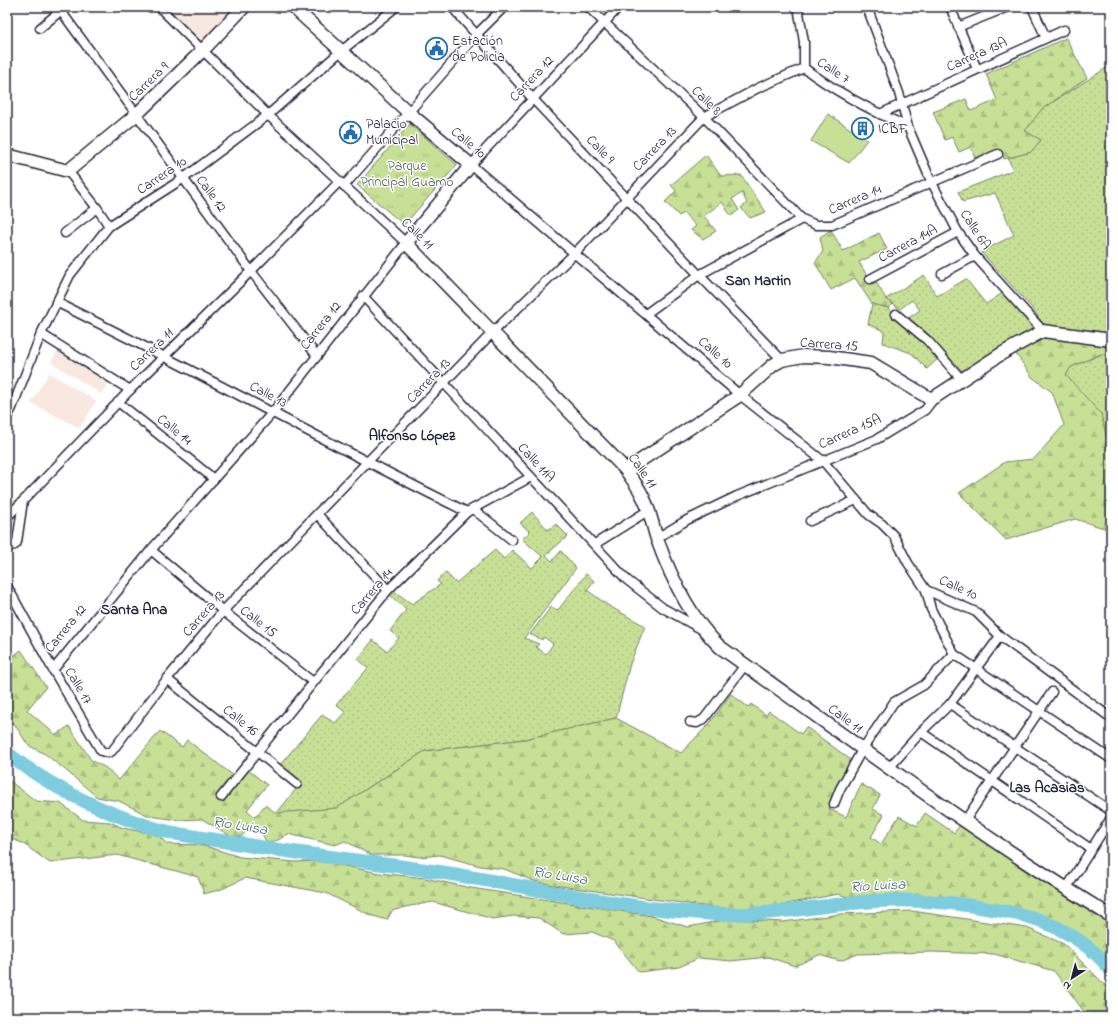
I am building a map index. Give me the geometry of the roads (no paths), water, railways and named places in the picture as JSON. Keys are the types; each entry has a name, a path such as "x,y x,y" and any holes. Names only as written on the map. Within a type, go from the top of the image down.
{"main road":[{"name":"Carrera 9","path":"68,171 137,114 203,50 244,7"},
{"name":"Calle 10","path":"293,7 340,52 471,165"},
{"path":"7,155 68,171"},
{"name":"Carrera 12","path":"406,243 471,165"},
{"name":"Calle 11","path":"406,243 626,470 642,495 649,510 657,538 681,595 705,631 720,648 964,822 1066,889 1111,916"},
{"path":"1043,332 1111,340"},
{"name":"Carrera 15A","path":"935,397 1001,354 1043,332"},
{"name":"Carrera 15","path":"626,470 740,395 773,365 782,360 804,356 829,357 871,363 901,380 924,397 935,397"}],"street":[{"name":"Calle 11","path":"159,7 268,115 406,243"},
{"name":"Carrera 10","path":"7,417 12,408 41,334 70,275 109,226 184,178 268,115 340,52 396,7"},
{"name":"Calle 9","path":"452,7 533,99 699,275 782,360"},
{"name":"Carrera 11","path":"7,517 130,390 251,271 371,158 408,112 477,34 504,7"},
{"name":"Calle 8","path":"588,7 704,116 802,219"},
{"name":"Carrera 12","path":"471,165 619,7"},
{"name":"Calle 7","path":"798,7 804,42 804,68 821,81 880,114"},
{"name":"Calle 6A","path":"867,7 902,104 908,126 931,181 958,232 975,256 1043,332"},
{"path":"950,7 978,69"},
{"path":"958,27 1008,7"},
{"path":"1032,7 1046,38"},
{"path":"40,28 61,8"},
{"name":"Calle 12","path":"61,8 251,271 316,356"},
{"name":"Carrera 13A","path":"902,104 1064,30"},
{"name":"Carrera 13","path":"108,752 112,751 166,679 223,611 445,384 493,332 575,253 704,116 758,88 804,68"},
{"path":"880,114 902,104"},
{"path":"880,114 908,126"},
{"name":"Carrera 14","path":"802,219 816,225 832,224 998,154"},
{"name":"Calle 10","path":"471,165 647,313 740,395 823,461 869,515 882,524 894,536 908,563 926,590 976,612 1000,636 1111,718"},
{"path":"68,171 109,226"},
{"path":"65,233 97,208"},
{"path":"647,313 699,275 802,219"},
{"name":"Carrera 14A","path":"870,279 958,232"},
{"name":"Carrera 12","path":"53,670 151,550 273,412 406,243"},
{"path":"942,274 975,256"},
{"name":"Calle 11A","path":"363,296 627,580 663,608 705,631"},
{"name":"Calle 13","path":"56,302 166,356 368,463 470,511 512,540"},
{"path":"896,314 927,340 962,380"},
{"path":"41,334 130,390"},
{"name":"Carrera 15A","path":"657,538 687,520 775,479 877,439 925,410 935,397"},
{"name":"Calle 14","path":"118,402 214,479"},
{"name":"Carrera 14","path":"257,751 388,590 470,511 531,477"},
{"path":"810,521 856,500"},
{"path":"7,547 14,545 17,542 23,501"},
{"path":"595,544 649,510"},
{"path":"317,514 388,590"},
{"name":"Calle 15","path":"151,550 223,611 313,682"},
{"name":"Calle 17","path":"7,586 53,670 101,751 108,752"},
{"path":"926,590 931,609 954,654 1111,759"},
{"path":"888,769 921,732 950,704 1000,636"},
{"path":"834,804 840,789 862,750 894,702 924,685 954,654"},
{"path":"690,722 697,723 704,719 745,665"},
{"name":"Calle 16","path":"166,679 297,784"},
{"path":"964,822 1052,692"},
{"path":"950,704 1111,811"},
{"path":"921,732 1091,849"},
{"path":"221,797 257,751"},
{"path":"1066,889 1111,818"}],"waterway":[{"name":"Río Luisa","path":"7,753 40,777 93,805 150,827 181,835 446,873 613,903 647,908 715,914 749,914 890,900 946,902 984,908 1041,921 1082,942 1111,970"}],"place":[{"name":"Estación de Policia","path":"437,49"},
{"name":"ICBF","path":"863,129"},
{"name":"Palacio Municipal","path":"350,132"}],"district":[{"name":"San Martin","path":"758,281"},
{"name":"Alfonso López","path":"412,436"},
{"name":"Santa Ana","path":"134,610"},
{"name":"Las Acasias","path":"1047,788"}],"park label":[{"name":"Parque Principal Guamo","path":"407,174"}]}
